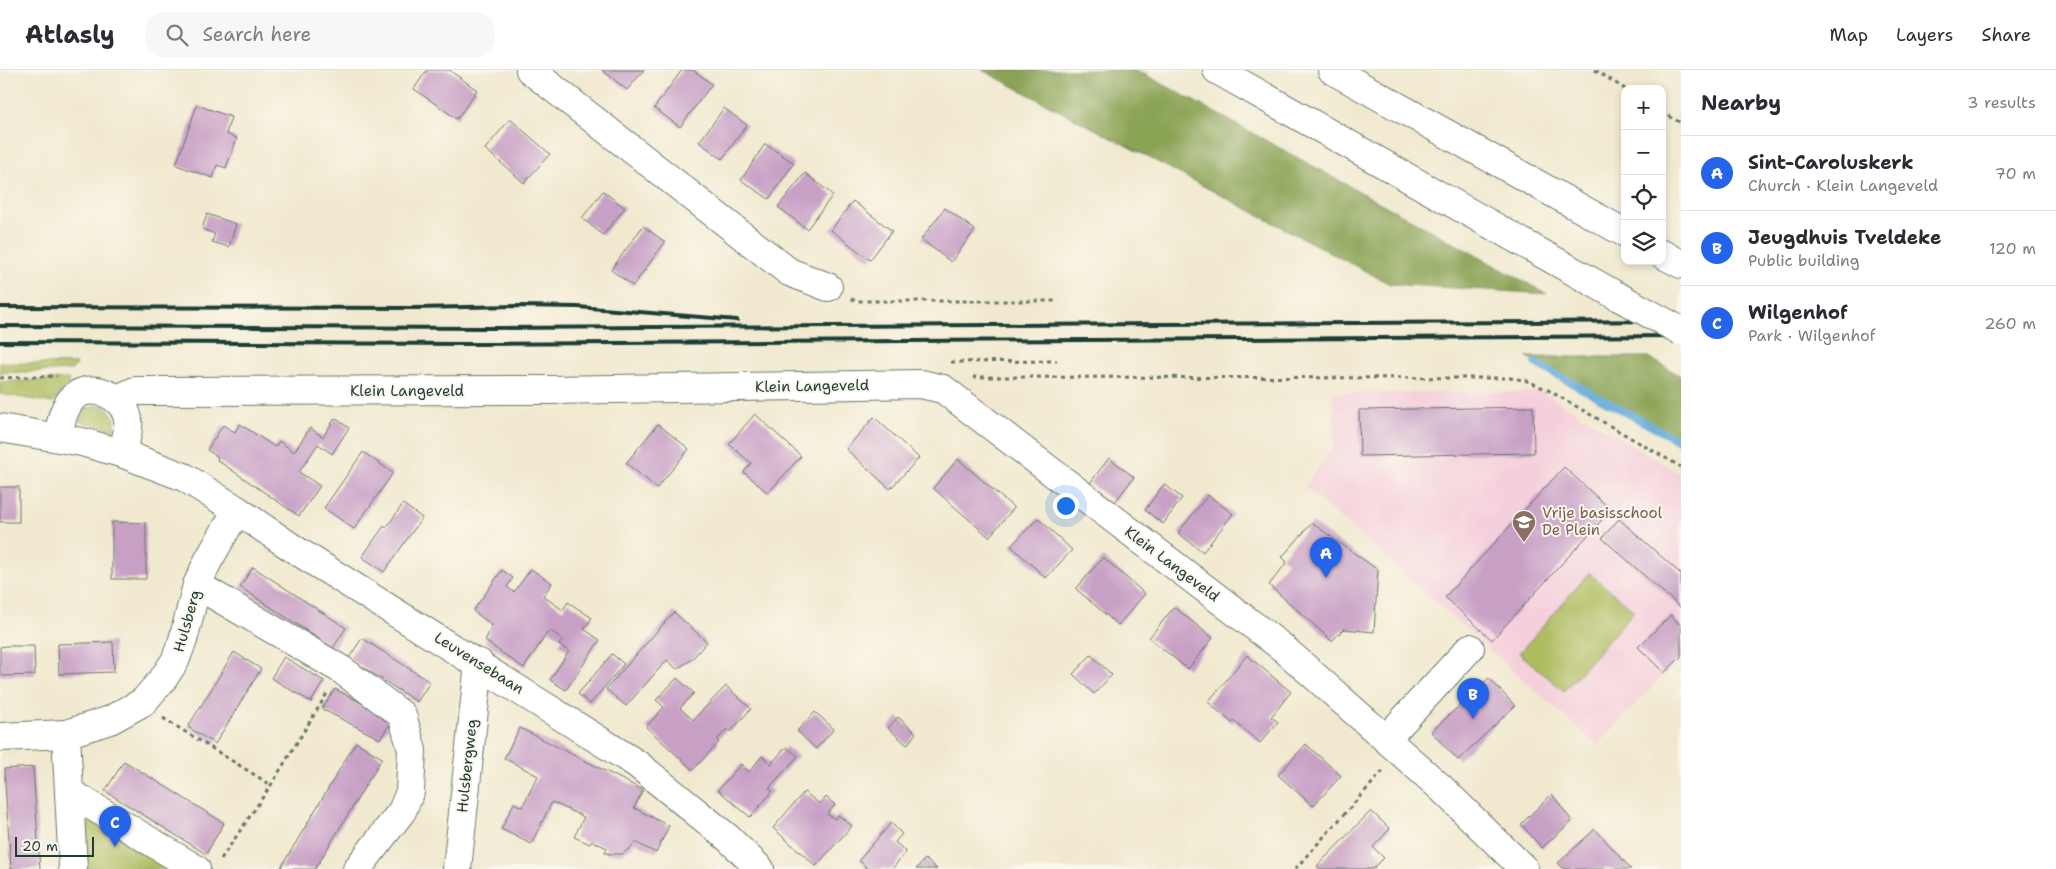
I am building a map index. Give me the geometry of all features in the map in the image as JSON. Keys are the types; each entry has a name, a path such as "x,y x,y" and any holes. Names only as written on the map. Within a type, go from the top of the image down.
{"main road":[{"path":"530,70 789,272 828,287"},
{"path":"1217,70 1619,298 1681,331"},
{"path":"1332,70 1621,231"},
{"path":"1666,256 1681,264"},
{"name":"Klein Langeveld","path":"117,399 135,391 539,390 921,384 943,389 1283,648 1440,787 1524,869"},
{"path":"0,428 58,437 121,453 129,430 127,415 117,399 103,391 93,390 81,393 72,398 64,409 58,437"},
{"name":"Leuvensebaan","path":"121,453 184,477 294,549 479,663 637,764 728,838 760,869"},
{"name":"Hulsberg","path":"0,737 66,734 110,720 142,702 163,679 175,661 183,640 197,585 208,560 237,510"},
{"path":"197,585 342,670 402,714 412,750 410,792 405,804 357,869"},
{"path":"1386,739 1470,648"},
{"name":"Hulsbergweg","path":"457,869 479,663"},
{"path":"66,734 73,869"},
{"path":"69,792 206,868"}],"path":[{"path":"1595,70 1621,86"},
{"path":"1666,114 1681,123"},
{"path":"828,287 856,301 1056,301"},
{"path":"946,362 1058,361"},
{"path":"0,378 65,376"},
{"path":"973,377 1510,378 1525,380 1548,390 1681,467"},
{"path":"206,868 271,785 342,670"},
{"path":"142,702 174,725 271,785"},
{"path":"1295,869 1386,768"}],"shaded area":[{"name":"Vrije basisschool De Plein","path":"1542,392 1681,474 1681,657 1597,745 1305,487 1334,446 1333,393"}],"green space":[{"path":"982,70 1137,70 1547,294 1390,284"},
{"path":"1527,357 1648,357 1681,376 1681,443"},
{"path":"0,363 77,364 72,370 0,373"},
{"path":"69,379 69,384 53,403 0,394 0,382"},
{"path":"98,405 108,408 115,419 114,430 79,421 86,409"},
{"path":"1589,573 1634,611 1564,691 1519,653"},
{"path":"94,820 180,869 86,869 86,826"}],"building":[{"path":"427,70 449,70 477,90 457,119 414,89"},
{"path":"602,70 644,70 627,90"},
{"path":"682,70 693,70 712,84 680,127 654,108"},
{"path":"197,105 231,117 226,134 237,138 226,168 217,165 213,178 176,165"},
{"path":"724,108 747,125 722,159 699,142"},
{"path":"510,119 550,154 524,183 485,149"},
{"path":"765,144 794,163 769,199 741,180"},
{"path":"805,173 833,195 807,229 778,207"},
{"path":"603,191 625,208 603,235 582,218"},
{"path":"853,201 892,231 870,260 831,230"},
{"path":"945,208 975,230 951,262 921,239"},
{"path":"207,214 236,224 229,247 212,242 215,234 202,229"},
{"path":"643,226 665,242 633,286 611,270"},
{"path":"1533,407 1534,453 1360,456 1359,410"},
{"path":"755,414 801,456 768,493 744,472 751,463 729,444"},
{"path":"874,417 919,458 890,489 846,449"},
{"path":"335,418 349,428 332,454 318,444 299,472 320,486 299,516 217,460 218,457 207,450 223,425 235,432 240,424 275,447 279,441 294,452 310,428 323,437"},
{"path":"658,424 689,449 657,488 626,463"},
{"path":"363,452 393,473 354,529 324,508"},
{"path":"1109,458 1134,477 1115,502 1090,483"},
{"path":"958,459 1014,508 989,537 933,488"},
{"name":"Vrije basisschool De Plein","path":"1564,467 1611,510 1492,640 1445,597"},
{"path":"1164,484 1182,498 1163,524 1145,510"},
{"path":"0,487 19,487 19,522 0,522"},
{"path":"1208,495 1233,514 1203,552 1178,533"},
{"path":"403,504 422,518 384,572 362,557 384,526 386,528"},
{"path":"1038,518 1072,550 1046,578 1011,546"},
{"path":"1619,519 1681,574 1681,608 1602,538"},
{"path":"112,522 146,523 146,579 112,579"},
{"path":"1312,523 1378,570 1374,632 1344,629 1332,641 1269,585 1287,562 1282,557"},
{"path":"1103,557 1145,594 1118,625 1076,589"},
{"path":"253,567 346,628 333,648 240,587"},
{"path":"531,569 552,583 543,596 563,610 568,602 592,618 584,629 600,640 566,690 550,680 569,651 559,645 563,639 549,630 524,668 485,641 492,625 473,611 502,570 513,578 507,587 514,592"},
{"path":"1174,607 1213,638 1188,669 1149,638"},
{"path":"674,612 707,642 692,659 677,669 667,660 626,706 606,689"},
{"path":"1671,615 1681,626 1681,657 1664,673 1638,647"},
{"path":"362,638 430,682 417,702 349,658"},
{"path":"113,642 114,672 59,674 58,644"},
{"path":"34,646 35,675 0,676 0,647"},
{"path":"234,652 261,669 215,744 188,727"},
{"path":"612,654 624,664 590,704 578,694"},
{"path":"1091,655 1112,675 1094,694 1073,674"},
{"path":"1247,655 1291,692 1271,717 1278,722 1260,743 1234,721 1232,723 1208,702"},
{"path":"284,657 324,681 311,702 271,678"},
{"path":"677,678 694,693 680,708 693,720 726,686 751,709 730,732 727,729 717,740 719,742 693,770 646,727 664,707 656,700"},
{"path":"1489,678 1515,706 1458,760 1431,732"},
{"path":"335,689 393,719 380,739 322,709"},
{"path":"815,712 834,729 816,749 797,731"},
{"path":"898,717 916,733 907,745 888,728"},
{"path":"520,728 643,790 634,808 669,826 656,853 635,842 632,847 622,854 605,853 607,848 592,841 590,844 574,837 584,817 552,802 531,844 501,829 514,803 522,807 538,776 504,758"},
{"path":"356,742 382,758 315,869 280,869"},
{"path":"1306,744 1341,776 1313,806 1278,775"},
{"path":"786,747 798,756 769,788 773,791 750,817 718,790 741,764 749,772 762,756 771,764"},
{"path":"124,761 224,823 206,854 105,791"},
{"path":"33,767 40,869 11,869 4,769"},
{"path":"804,792 820,804 826,797 835,805 827,814 835,819 838,815 852,826 816,866 773,828"},
{"path":"1552,794 1572,821 1542,848 1521,824"},
{"path":"1371,811 1390,829 1373,847 1384,858 1373,869 1321,869 1317,866"},
{"path":"891,823 902,834 895,842 906,852 892,869 864,869 866,867 859,860"},
{"path":"1595,829 1631,869 1564,869 1558,863"},
{"path":"925,859 937,869 916,869"}],"waterway":[{"path":"1535,363 1681,442"}],"railway":[{"path":"0,307 578,307 737,320"},
{"path":"0,326 490,328 1681,321"},
{"path":"0,342 468,344 1681,336"}],"place":[{"name":"Vrije basisschool De Plein","path":"1524,543"},
{"name":"Sint-Caroluskerk","path":"1326,578"},
{"name":"Jeugdhuis Tveldeke","path":"1473,719"},
{"name":"Wilgenhof","path":"115,847"}]}
